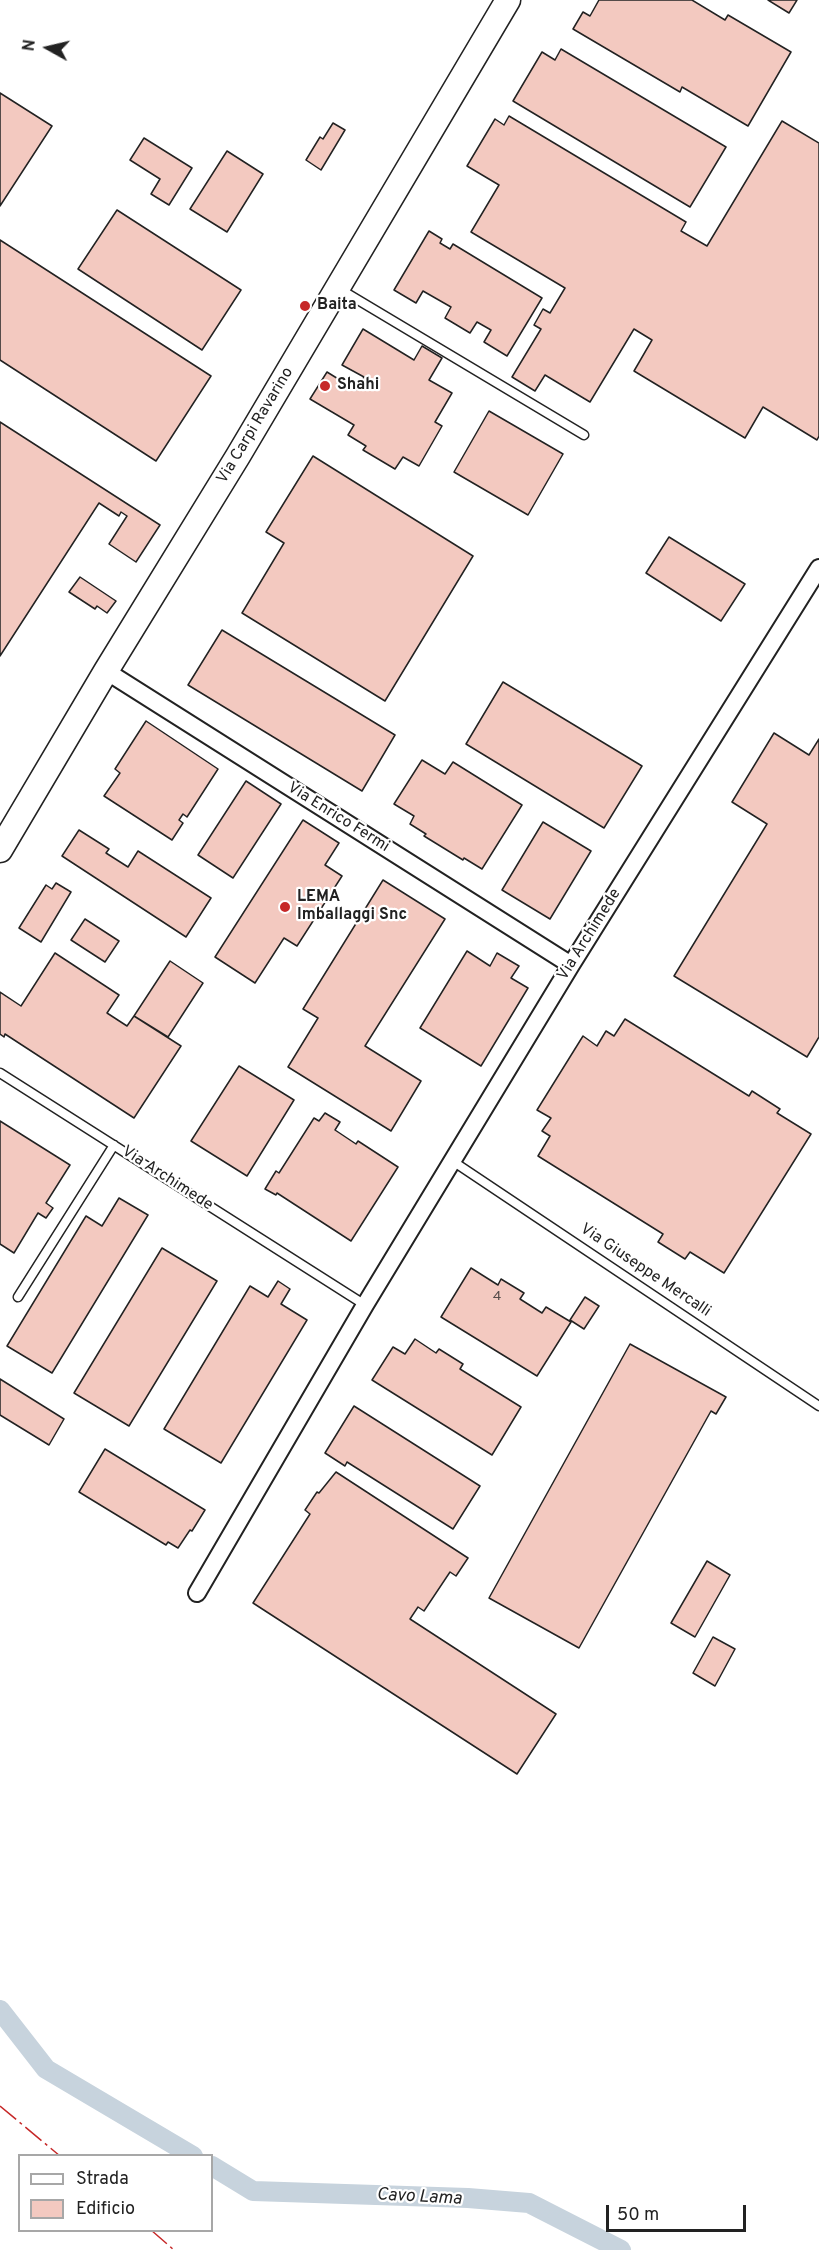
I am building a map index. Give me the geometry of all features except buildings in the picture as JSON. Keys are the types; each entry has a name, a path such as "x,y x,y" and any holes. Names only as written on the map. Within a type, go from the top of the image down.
{"main road":[{"name":"Via Carpi Ravarino","path":"0,850 106,671 238,456 508,0"}],"street":[{"name":"Via Archimede","path":"197,1593 365,1305 571,965 814,585 819,568"},
{"name":"Via Enrico Fermi","path":"106,671 571,965"}],"lane":[{"path":"338,288 584,435"},
{"name":"Via Archimede","path":"0,1073 365,1305"},
{"path":"18,1297 114,1145"},
{"name":"Via Giuseppe Mercalli","path":"453,1162 819,1406"}],"waterway":[{"name":"Cavo Lama","path":"0,2010 46,2069 190,2154"},
{"name":"Cavo Lama","path":"213,2167 253,2191 468,2198 529,2203 621,2250"}],"power":[{"path":"0,2106 58,2154"},
{"path":"153,2232 174,2250"}],"place":[{"name":"Baita","path":"305,306"},
{"name":"Shahi","path":"325,386"},
{"name":"LEMA Imballaggi Snc","path":"285,907"}]}
